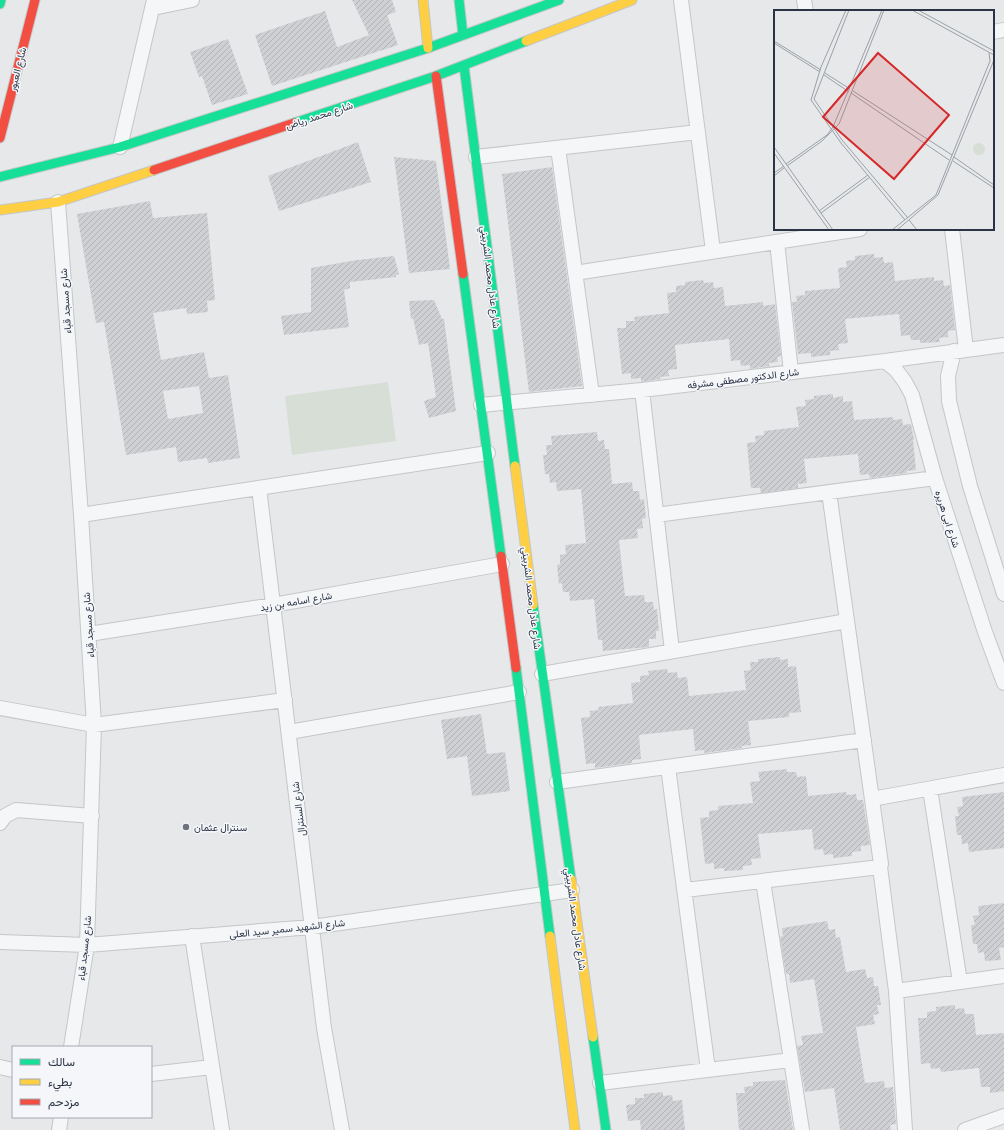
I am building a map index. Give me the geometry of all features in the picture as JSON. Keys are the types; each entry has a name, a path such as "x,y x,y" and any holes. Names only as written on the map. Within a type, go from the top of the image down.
{"street":[{"path":"0,4 1,0"},
{"name":"شارع العبور","path":"0,138 35,0"},
{"path":"120,148 154,4 192,0"},
{"path":"423,0 428,48"},
{"path":"459,0 464,35"},
{"path":"0,177 120,148 428,48 559,0"},
{"name":"شارع محمد رياض","path":"0,210 58,202 436,76 632,0"},
{"path":"681,0 713,251"},
{"path":"804,0 806,10"},
{"path":"994,32 1004,30"},
{"name":"شارع عادل محمد الشربيني","path":"464,66 542,674 606,1130"},
{"path":"436,76 488,453 575,1130"},
{"path":"476,157 698,132"},
{"path":"558,148 592,395"},
{"name":"شارع مسجد قباء","path":"58,202 81,515 94,725 87,945 72,1046"},
{"path":"575,273 848,230"},
{"path":"952,230 960,351 948,376 949,401 970,486 1004,594"},
{"path":"776,242 791,372"},
{"name":"شارع الدكتور مصطفى مشرفه","path":"481,405 642,390 884,361 1004,344"},
{"name":"شارع ابى هريره","path":"884,361 896,370 912,395 935,478 985,632 1004,683"},
{"path":"642,390 672,651"},
{"path":"81,515 488,453"},
{"path":"656,516 935,478"},
{"name":"شارع السنترال","path":"259,488 324,1028 342,1130"},
{"path":"829,492 881,864 880,866 896,991 905,1130"},
{"name":"شارع اسامه بن زيد","path":"89,634 273,605 502,564"},
{"path":"542,674 847,621"},
{"path":"289,732 519,692"},
{"path":"0,708 94,725 285,700"},
{"path":"557,782 864,740"},
{"path":"668,767 708,1070"},
{"path":"872,799 1004,775"},
{"path":"930,789 960,982"},
{"path":"0,823 5,816 16,810 92,816"},
{"path":"685,890 880,866"},
{"path":"763,881 802,1130"},
{"name":"شارع الشهيد سمير سيد العلى","path":"0,942 87,945 312,927 572,890"},
{"path":"192,936 222,1130"},
{"path":"896,991 1004,976"},
{"path":"600,1084 791,1060"},
{"path":"0,1067 12,1070"},
{"path":"152,1074 212,1067"},
{"path":"965,1130 1004,1116"},
{"path":"59,1130 61,1118"}],"shaded area":[{"path":"388,382 396,441 292,455 285,396"}],"building":[{"path":"352,0 392,0 396,12 387,15 398,45 272,86 255,35 325,11 337,47 369,35"},
{"path":"228,39 248,94 212,105 202,76 199,77 190,52"},
{"path":"358,142 371,182 279,211 268,176"},
{"path":"394,157 436,161 450,269 409,273"},
{"path":"552,167 582,386 529,392 502,174"},
{"path":"150,201 153,218 207,213 215,300 207,301 208,312 187,314 186,308 153,313 161,360 204,352 209,378 228,375 240,458 208,463 207,458 178,462 176,447 126,455 104,322 96,323 77,214","holes":["199,386 203,413 168,419 163,391"]},
{"path":"874,254 874,258 883,257 884,263 893,262 895,281 934,277 934,281 943,280 944,286 950,285 955,330 948,331 948,337 939,338 940,342 920,343 920,340 911,340 910,335 901,336 899,314 845,319 848,343 838,344 839,350 830,351 830,355 811,357 811,353 798,354 792,302 797,302 796,296 805,295 805,291 840,288 838,268 847,267 846,261 855,260 855,256"},
{"path":"394,256 399,274 396,275 396,277 350,282 350,288 344,290 349,327 284,335 281,316 311,312 311,268 357,260"},
{"path":"703,280 704,283 713,282 714,288 723,287 725,306 763,302 763,306 775,304 781,356 777,357 778,362 769,363 769,366 750,369 750,365 741,366 740,360 731,361 729,339 675,345 677,369 668,370 669,376 660,377 660,379 641,382 641,378 631,379 631,373 622,374 617,328 626,328 626,321 635,321 634,317 669,313 667,293 676,292 676,286 685,285 685,282"},
{"path":"434,300 442,319 444,319 456,411 429,418 424,401 436,397 428,343 419,345 413,318 411,319 409,301"},
{"path":"833,394 833,398 843,396 843,402 852,401 854,420 893,417 893,420 902,419 903,425 911,424 914,440 916,470 907,471 907,473 870,478 869,474 860,475 858,454 804,459 807,483 798,484 798,488 761,493 760,488 751,488 747,443 756,442 755,436 764,435 764,431 799,427 796,407 806,406 805,400 814,399 814,396"},
{"path":"597,432 598,441 604,440 605,449 609,449 612,484 632,482 633,491 639,491 640,500 644,499 646,518 642,519 643,528 637,529 638,538 619,540 625,596 644,595 645,602 653,602 654,610 657,609 659,631 656,631 656,639 649,639 649,647 603,651 602,640 598,640 594,599 570,601 569,592 563,592 562,583 559,584 557,565 560,564 560,555 566,554 565,545 586,543 581,489 557,491 556,482 550,483 549,474 545,474 543,455 547,455 546,445 552,445 551,436"},
{"path":"780,657 780,660 788,659 788,667 796,666 801,712 789,713 789,717 748,721 751,745 741,746 742,748 704,753 704,750 695,751 693,729 639,735 641,759 632,760 632,763 595,768 595,763 586,764 581,718 590,717 590,711 599,710 598,707 633,703 631,683 640,682 640,676 649,675 648,671 667,669 668,673 677,672 678,678 687,677 689,696 746,690 744,671 751,670 750,662 758,662 758,659"},
{"path":"481,714 487,754 505,752 510,791 472,796 467,756 447,759 441,720"},
{"path":"787,769 787,772 796,772 797,777 806,776 808,796 846,792 847,795 856,794 857,800 863,800 870,845 861,846 861,851 852,852 852,856 833,858 833,854 824,855 823,849 814,850 812,829 758,834 761,858 751,859 752,865 743,866 743,870 724,871 724,868 714,869 714,863 705,864 700,818 709,817 709,811 718,810 718,806 753,803 750,782 760,781 758,772"},
{"path":"1004,792 1004,848 969,852 968,843 962,844 961,835 957,835 955,816 959,816 957,807 963,806 962,797"},
{"path":"1004,903 1004,947 999,948 1001,960 985,961 984,952 978,953 977,944 973,944 971,925 975,925 973,916 979,915 978,906"},
{"path":"827,921 829,930 835,929 836,938 840,937 846,972 865,969 867,978 873,977 874,986 878,986 881,1005 877,1005 879,1014 873,1015 875,1024 856,1027 865,1083 884,1081 885,1088 893,1087 896,1124 890,1125 891,1130 840,1130 834,1088 805,1092 797,1046 803,1045 801,1036 823,1033 814,979 790,983 789,974 786,974 780,937 783,936 782,928"},
{"path":"955,1005 955,1009 964,1008 965,1014 974,1014 976,1035 1004,1033 1004,1091 990,1093 990,1087 981,1087 979,1068 941,1072 940,1068 931,1069 930,1063 921,1064 918,1018 927,1018 927,1012 936,1011 936,1007"},
{"path":"785,1080 793,1130 739,1130 736,1093 745,1093 744,1087 753,1086 753,1082"},
{"path":"663,1092 663,1096 672,1095 673,1101 682,1100 685,1130 641,1130 640,1120 628,1121 626,1105 635,1104 635,1098 644,1098 644,1094"}],"traffic: fast":[{"path":"0,4 1,0"},
{"path":"459,0 463,35"},
{"path":"0,177 120,147 428,48 559,0"},
{"path":"294,123 436,76 526,41"},
{"path":"464,66 515,466"},
{"path":"463,274 501,556"},
{"path":"533,605 571,879"},
{"path":"516,668 550,936"},
{"path":"593,1037 606,1130"}],"traffic: slow":[{"path":"423,0 428,48"},
{"path":"526,41 632,0"},
{"path":"0,210 58,202 154,170"},
{"path":"515,466 533,605"},
{"path":"571,879 593,1037"},
{"path":"550,936 575,1130"}],"traffic: jam":[{"path":"0,138 35,0"},
{"path":"436,76 463,274"},
{"path":"154,170 294,123"},
{"path":"501,556 516,668"}],"place":[{"name":"سنترال عثمان","path":"186,827"}]}
